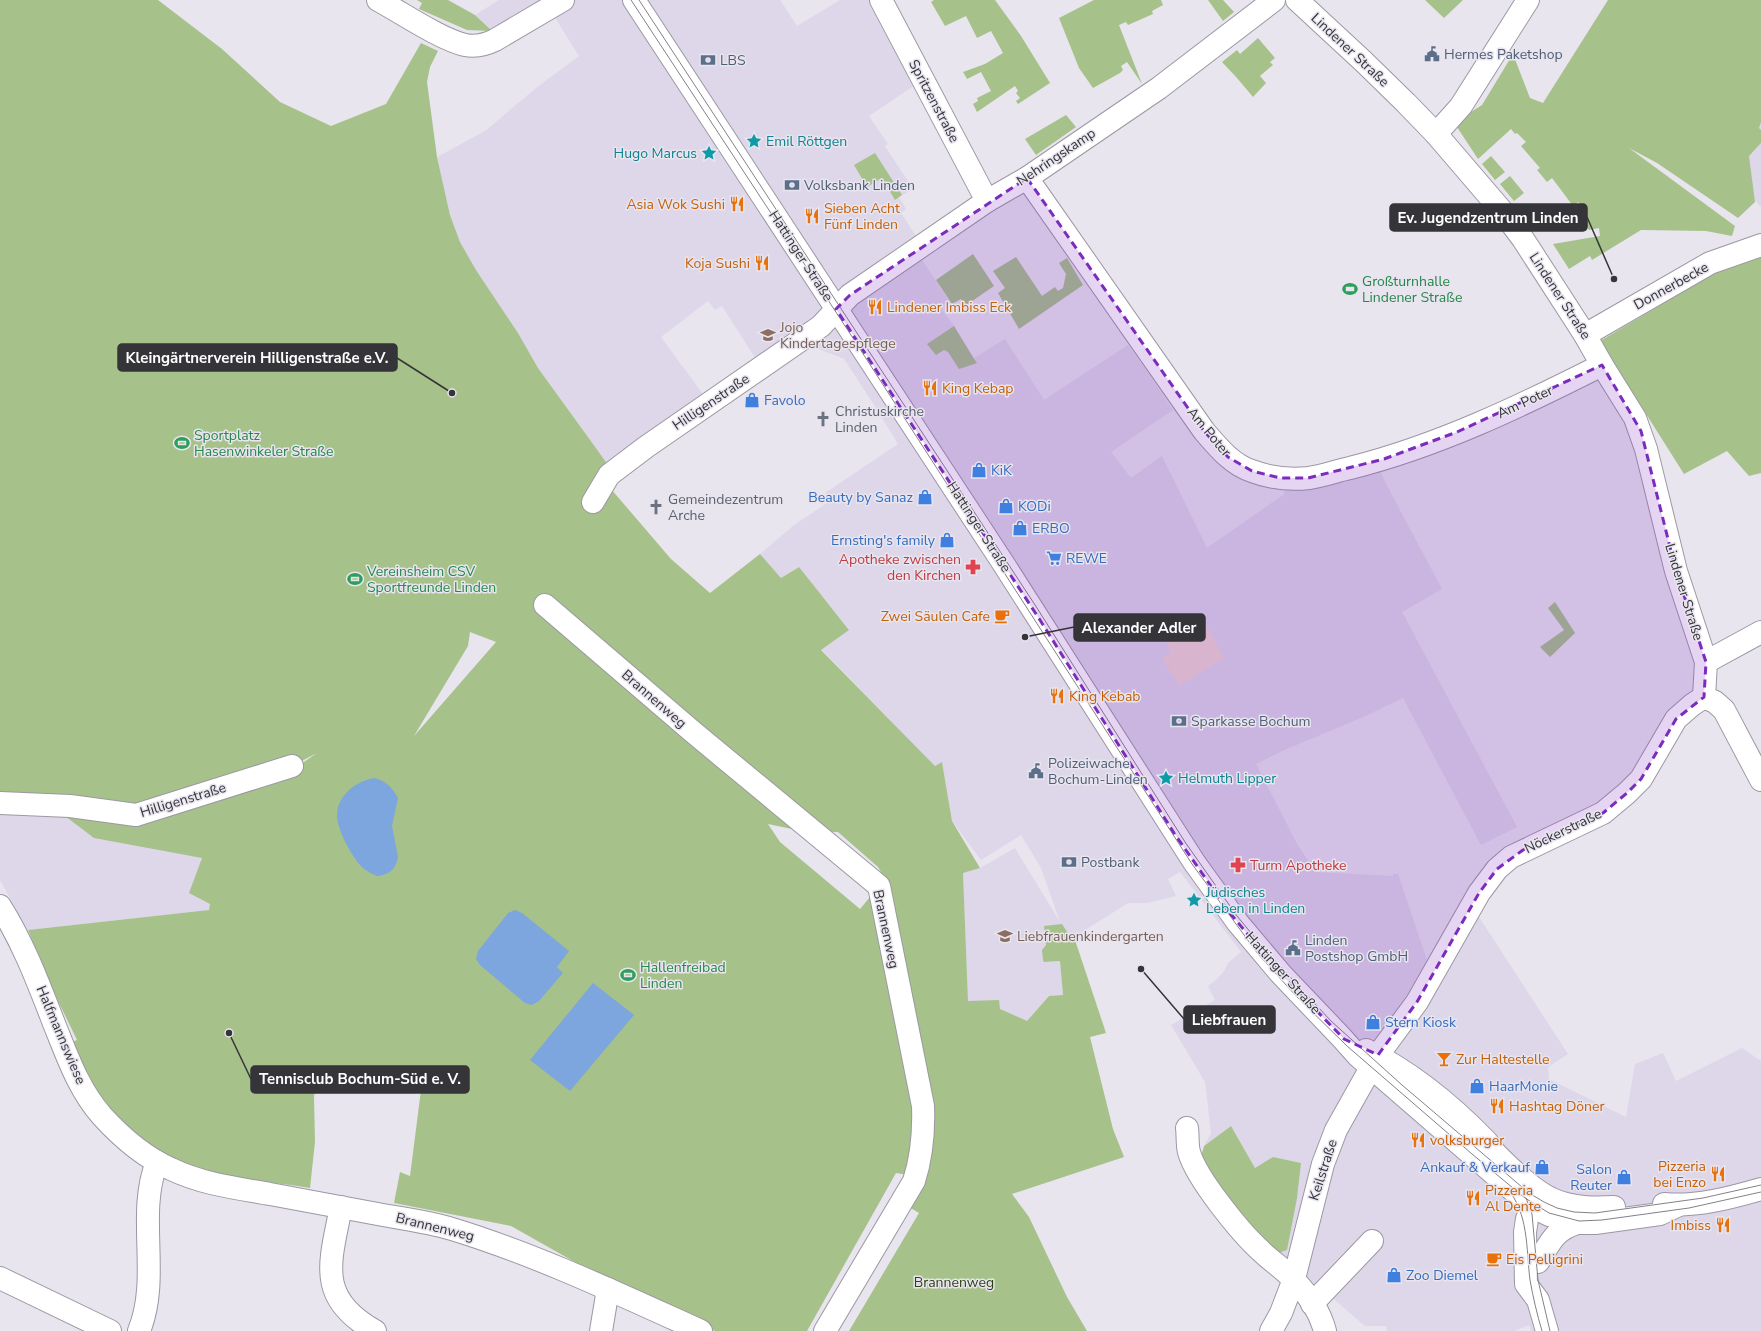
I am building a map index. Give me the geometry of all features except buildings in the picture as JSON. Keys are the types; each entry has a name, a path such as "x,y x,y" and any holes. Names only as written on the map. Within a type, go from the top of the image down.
{"street":[{"path":"378,0 452,40 465,45 476,46 488,44 563,0"},
{"name":"Hattinger Straße","path":"634,0 1040,620 1194,862 1238,923 1281,974 1344,1039 1358,1056 1374,1062 1549,1215 1577,1223 1595,1222 1660,1214 1679,1205"},
{"name":"Spritzenstraße","path":"882,0 987,201"},
{"name":"Nehringskamp","path":"836,309 850,295 987,201 1026,178 1159,88 1274,0"},
{"name":"Lindener Straße","path":"1297,0 1364,62 1436,134 1517,231 1585,335 1635,418 1641,431 1676,571 1706,662"},
{"path":"1436,134 1461,106 1528,0"},
{"name":"Am Poter","path":"1026,178 1204,431 1228,457 1252,471 1280,478 1308,478 1384,460 1457,432 1529,401 1602,365"},
{"name":"Donnerbecke","path":"1585,335 1710,263 1761,245"},
{"name":"Hilligenstraße","path":"593,502 610,475 646,447 821,326 836,309"},
{"name":"Brannenweg","path":"545,605 693,732 879,886 923,1106 924,1130 921,1159 914,1181 825,1331"},
{"path":"1761,632 1706,662 1704,697 1714,702 1724,710 1761,780"},
{"name":"Nöckerstraße","path":"1374,1062 1417,1002 1479,893 1497,869 1511,857 1523,850 1603,813 1641,779 1676,719 1692,704 1704,697"},
{"name":"Hilligenstraße","path":"0,803 70,806 136,815 292,766"},
{"name":"Halfmannswiese","path":"0,906 14,929 28,959 68,1059 87,1095 116,1131 134,1147 157,1162"},
{"name":"Keilstraße","path":"1272,1331 1281,1313 1294,1279 1323,1164 1339,1124 1374,1062"},
{"path":"1187,1128 1189,1152 1201,1176 1228,1214 1259,1250 1294,1279 1322,1318 1325,1331"},
{"path":"139,1331 148,1299 149,1197 152,1174 157,1162"},
{"name":"Brannenweg","path":"157,1162 173,1170 215,1184 428,1223 470,1235 521,1253 608,1289 701,1331"},
{"name":"Hattinger Straße","path":"1535,1202 1553,1200 1585,1208 1659,1203 1679,1205 1724,1198 1761,1189"},
{"path":"1535,1202 1538,1262 1541,1283 1538,1300"},
{"path":"1535,1202 1524,1232 1526,1284 1538,1300 1547,1331"},
{"path":"341,1207 331,1254 331,1278 333,1288 339,1300 350,1314 361,1323 375,1331"},
{"path":"1538,1262 1557,1232 1565,1227 1577,1223"},
{"path":"1312,1304 1372,1241"},
{"path":"0,1278 110,1331"},
{"path":"601,1331 608,1289"}],"highlighted area":[{"path":"1027,178 1204,431 1228,457 1252,471 1280,478 1308,478 1384,459 1457,432 1602,365 1641,431 1676,571 1706,662 1704,697 1676,719 1641,779 1603,813 1523,850 1497,869 1479,893 1417,1002 1378,1055 1344,1039 1281,974 1229,912 1174,833 1040,620 836,309 850,295"}],"shaded area":[{"path":"499,0 542,0 492,31 475,15"},
{"path":"544,0 780,0 797,26 840,0 874,0 918,83 869,116 888,144 885,146 913,189 899,197 906,209 901,213 918,239 911,243 949,301 940,307 974,358 1005,339 1044,400 1128,345 1173,410 1111,452 1131,478 1162,456 1207,548 1283,495 1287,487 1379,467 1385,482 1442,589 1402,612 1517,827 1481,845 1403,698 1361,718 1282,751 1256,764 1297,844 1316,872 1393,876 1393,874 1398,874 1427,960 1397,1012 1474,915 1479,917 1568,1054 1548,1067 1549,1079 1626,1117 1635,1064 1663,1053 1676,1081 1742,1048 1761,1061 1761,1331 1531,1331 1529,1325 1514,1331 1387,1331 1386,1326 1365,1326 1329,1295 1273,1251 1301,1163 1273,1157 1255,1168 1231,1126 1204,1146 1211,1133 1205,1082 1171,1025 1215,1000 1208,986 1224,971 1228,963 1241,952 1180,872 1168,879 1176,896 1147,903 1128,903 1071,939 1046,945 1044,962 1060,961 1063,995 1049,996 1027,1022 999,1009 999,1000 968,1002 963,873 980,868 1015,848 1060,922 1041,868 1021,835 981,860 952,821 942,762 935,766 821,649 849,629 798,567 781,578 760,554 794,525 830,501 825,493 898,444 844,359 811,346 766,375 722,306 715,310 708,301 661,337 705,397 608,464 538,368 518,333 476,270 460,242 450,215 437,157 485,131 536,88 579,56"},
{"path":"1761,85 1761,207 1730,172"},
{"path":"1201,615 1224,658 1179,686 1162,658 1171,652 1164,639"},
{"path":"280,787 238,907 28,930 0,880 0,809"}],"green space":[{"path":"0,0 158,0 222,49 280,102 331,126 386,104 421,43 438,51 430,67 427,82 437,157 450,215 460,242 476,270 518,333 538,368 611,469 611,489 671,559 710,593 760,554 781,578 799,567 849,630 821,650 935,766 942,762 952,821 980,868 963,873 968,1001 999,1000 1000,1009 1027,1021 1049,996 1063,995 1060,961 1044,962 1043,960 1042,950 1046,945 1044,926 1062,924 1071,938 1074,937 1106,1033 1090,1037 1113,1129 1124,1157 1012,1194 1029,1217 1067,1297 1087,1331 849,1331 919,1213 909,1207 921,1177 896,1173 807,1331 715,1331 612,1283 511,1226 394,1203 400,1172 410,1176 421,1090 409,1092 318,1076 314,1096 315,1142 310,1188 220,1174 200,1169 182,1162 147,1143 117,1118 104,1103 84,1070 72,1042 77,1040 58,1001 28,930 209,910 210,904 189,893 202,858 94,838 61,813 0,797","holes":["470,632 496,642 414,736 468,646","317,753 285,775 275,775","768,824 806,832 838,832 878,867 885,879 860,909 780,842"]},
{"path":"417,0 448,0 475,15 492,31 467,30 419,9 422,3"},
{"path":"934,0 995,0 1021,36 1050,83 1018,104 1016,101 1020,98 1016,93 1018,91 1015,86 977,112 973,104 978,101 977,98 991,91 981,72 967,79 963,72 985,64 1003,53 991,31 977,38 966,16 945,26 931,2"},
{"path":"1094,0 1161,0 1163,5 1152,11 1153,14 1128,25 1126,22 1119,25 1142,84 1127,62 1121,66 1123,70 1120,73 1093,88 1079,68 1059,18"},
{"path":"1208,0 1223,0 1234,12 1223,21"},
{"path":"1425,0 1463,0 1444,18"},
{"path":"1608,0 1761,0 1761,122 1759,128 1761,130 1761,143 1749,156 1755,202 1738,218 1657,163 1629,148 1735,226 1732,236 1706,231 1641,230 1592,260 1590,256 1569,269 1553,244 1600,236 1599,228 1589,230 1579,213 1584,208 1578,202 1573,206 1552,178 1547,182 1537,170 1540,168 1521,146 1526,142 1511,129 1478,159 1455,124 1460,119 1482,105 1513,54 1530,98 1543,103"},
{"path":"1258,38 1275,58 1270,62 1273,65 1260,76 1266,83 1253,97 1222,62 1237,50 1240,54"},
{"path":"1066,115 1076,127 1036,155 1025,139"},
{"path":"875,153 902,195 895,200 882,178 867,187 854,165"},
{"path":"1491,156 1505,172 1495,180 1482,164"},
{"path":"1510,176 1524,193 1514,201 1500,184"},
{"path":"973,254 994,286 965,306 961,299 952,304 936,280"},
{"path":"1761,256 1761,473 1749,476 1727,451 1684,474 1600,341 1715,273"},
{"path":"1016,257 1042,296 1055,287 1058,291 1063,288 1066,274 1059,263 1067,258 1083,285 1019,329 998,293 1005,288 993,271"},
{"path":"954,326 977,363 959,369 948,352 944,350 936,355 927,344"},
{"path":"1555,602 1575,633 1550,657 1540,647 1564,630 1548,608"},
{"path":"1231,1126 1255,1168 1273,1157 1301,1163 1297,1198 1287,1250 1281,1252 1273,1251 1228,1205 1201,1157 1204,1146"}],"water":[{"path":"374,778 388,785 398,798 392,826 398,857 396,865 388,873 377,876 369,872 358,863 346,844 337,817 340,802 348,791 360,782"},
{"path":"515,910 522,913 569,951 557,967 563,973 539,1001 532,1005 525,1003 480,965 476,959 478,951 508,913"},
{"path":"593,983 634,1015 570,1091 530,1060"}],"tram line":[{"path":"631,0 849,332 1192,864 1258,954 1297,997 1347,1046 1472,1154 1525,1198 1549,1213 1579,1221 1602,1220 1689,1208 1761,1192"},
{"path":"639,0 1037,608 1185,842 1237,916 1266,951 1331,1021 1402,1085 1529,1193 1557,1208 1574,1212 1595,1213 1703,1198 1761,1185"},
{"path":"1507,1188 1514,1198 1523,1220 1530,1280 1542,1331"},
{"path":"1526,1198 1532,1214 1538,1280 1550,1331"}],"place":[{"name":"Hermes Paketshop","path":"1432,54"},
{"name":"LBS","path":"708,60"},
{"name":"Emil Röttgen","path":"754,141"},
{"name":"Hugo Marcus","path":"709,153"},
{"name":"Volksbank Linden","path":"792,185"},
{"name":"Asia Wok Sushi","path":"737,204"},
{"name":"Sieben Acht Fünf Linden","path":"812,216"},
{"name":"Koja Sushi","path":"762,263"},
{"name":"Ev. Jugendzentrum Linden","path":"1614,279"},
{"name":"Großturnhalle Lindener Straße","path":"1350,289"},
{"name":"Lindener Imbiss Eck","path":"875,307"},
{"name":"Jojo Kindertagespflege","path":"768,335"},
{"name":"King Kebap","path":"930,388"},
{"name":"Kleingärtnerverein Hilligenstraße e.V.","path":"452,393"},
{"name":"Favolo","path":"752,400"},
{"name":"Christuskirche Linden","path":"823,419"},
{"name":"Sportplatz Hasenwinkeler Straße","path":"182,443"},
{"name":"KiK","path":"979,470"},
{"name":"Beauty by Sanaz","path":"925,497"},
{"name":"KODi","path":"1006,506"},
{"name":"Gemeindezentrum Arche","path":"656,507"},
{"name":"ERBO","path":"1020,528"},
{"name":"Ernsting's family","path":"947,540"},
{"name":"REWE","path":"1054,558"},
{"name":"Apotheke zwischen den Kirchen","path":"973,567"},
{"name":"Vereinsheim CSV Sportfreunde Linden","path":"355,579"},
{"name":"Zwei Säulen Cafe","path":"1002,616"},
{"name":"Alexander Adler","path":"1025,637"},
{"name":"King Kebab","path":"1057,696"},
{"name":"Sparkasse Bochum","path":"1179,721"},
{"name":"Polizeiwache Bochum-Linden","path":"1036,771"},
{"name":"Helmuth Lipper","path":"1166,778"},
{"name":"Postbank","path":"1069,862"},
{"name":"Turm Apotheke","path":"1238,865"},
{"name":"Jüdisches Leben in Linden","path":"1194,900"},
{"name":"Liebfrauenkindergarten","path":"1005,936"},
{"name":"Linden Postshop GmbH","path":"1293,948"},
{"name":"Liebfrauen","path":"1141,969"},
{"name":"Hallenfreibad Linden","path":"628,975"},
{"name":"Stern Kiosk","path":"1373,1022"},
{"name":"Tennisclub Bochum-Süd e. V.","path":"229,1033"},
{"name":"Zur Haltestelle","path":"1444,1059"},
{"name":"HaarMonie","path":"1477,1086"},
{"name":"Hashtag Döner","path":"1497,1106"},
{"name":"volksburger","path":"1418,1140"},
{"name":"Ankauf & Verkauf","path":"1542,1167"},
{"name":"Pizzeria bei Enzo","path":"1718,1174"},
{"name":"Salon Reuter","path":"1624,1177"},
{"name":"Pizzeria Al Dente","path":"1473,1198"},
{"name":"Imbiss","path":"1723,1225"},
{"name":"Eis Pelligrini","path":"1494,1259"},
{"name":"Zoo Diemel","path":"1394,1275"}]}
